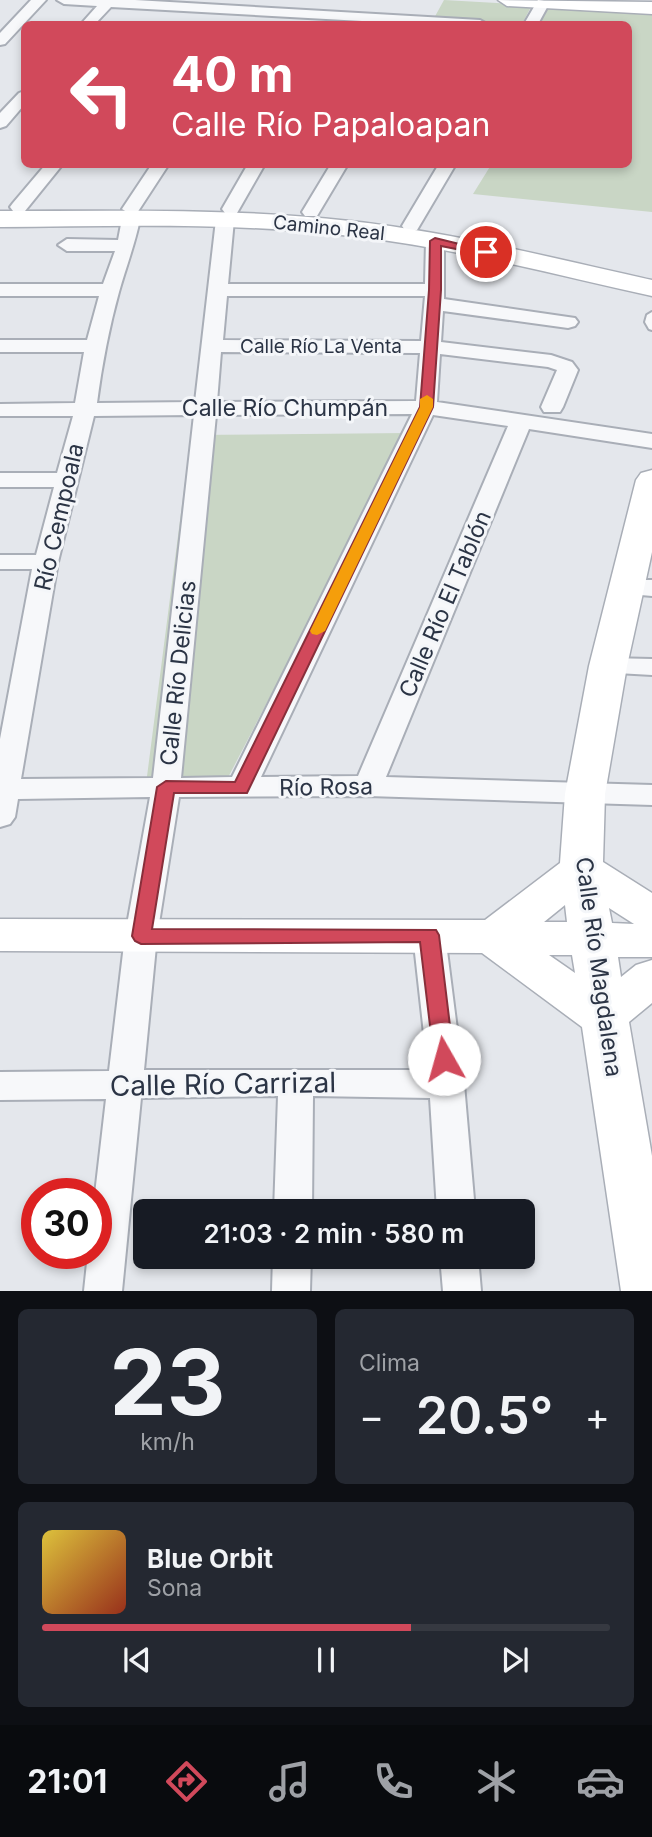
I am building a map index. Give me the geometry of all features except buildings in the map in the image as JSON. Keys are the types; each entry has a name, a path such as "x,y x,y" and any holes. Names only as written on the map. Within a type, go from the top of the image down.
{"street":[{"path":"0,41 39,0"},
{"path":"64,0 372,21"},
{"path":"507,0 652,8"},
{"path":"533,21 543,2"},
{"path":"91,21 107,3"},
{"path":"169,21 181,7"},
{"path":"257,21 264,12"},
{"path":"0,123 16,103"},
{"path":"6,211 51,168"},
{"path":"131,214 159,168"},
{"name":"Calle Río Delicias","path":"103,1291 141,936 166,787 228,214 255,168"},
{"path":"311,212 338,168"},
{"path":"411,226 446,168"},
{"name":"Camino Real","path":"6,211 131,214 311,212 411,226 652,288"},
{"name":"Río Cempoala","path":"0,817 12,677 46,562 85,410 95,346 110,290 126,246 131,214"},
{"name":"Camino Real","path":"228,214 492,247 652,276"},
{"path":"241,788 426,407 435,297 435,241"},
{"path":"67,245 126,246"},
{"path":"0,290 110,290"},
{"path":"218,290 435,297 568,321"},
{"path":"0,346 95,346"},
{"name":"Calle Río La Venta","path":"212,346 431,346"},
{"path":"431,346 551,361 565,366 567,374 552,407"},
{"name":"Calle Río Chumpán","path":"0,410 426,407 652,441"},
{"name":"Calle Río El Tablón","path":"368,786 521,421"},
{"path":"0,480 65,480"},
{"name":"Calle Río Magdalena","path":"648,1291 581,869 585,794 608,666 640,588 649,502"},
{"path":"0,562 46,562"},
{"path":"608,666 652,667"},
{"name":"Río Rosa","path":"3,789 368,786 652,795"},
{"path":"493,938 581,869 652,914"},
{"path":"0,935 429,935 652,941"},
{"path":"429,935 447,1084 455,1199"},
{"path":"493,938 603,1017 652,977"},
{"path":"293,1199 296,1082"},
{"name":"Calle Río Carrizal","path":"0,1086 296,1082 447,1084"},
{"path":"291,1291 292,1269"},
{"path":"460,1269 462,1291"}],"lane":[{"path":"652,315 652,327"}],"green space":[{"path":"444,0 532,5 524,21 433,20"},
{"path":"548,6 652,12 652,212 473,194 489,168 632,168 632,21 539,21"},
{"path":"407,433 220,793 145,792 191,435"}],"slow traffic":[{"path":"317,631 426,407 427,399"}],"route":[{"path":"444,1059 429,935 141,936 166,787 241,788 426,407 435,290 435,241 486,252"}]}
